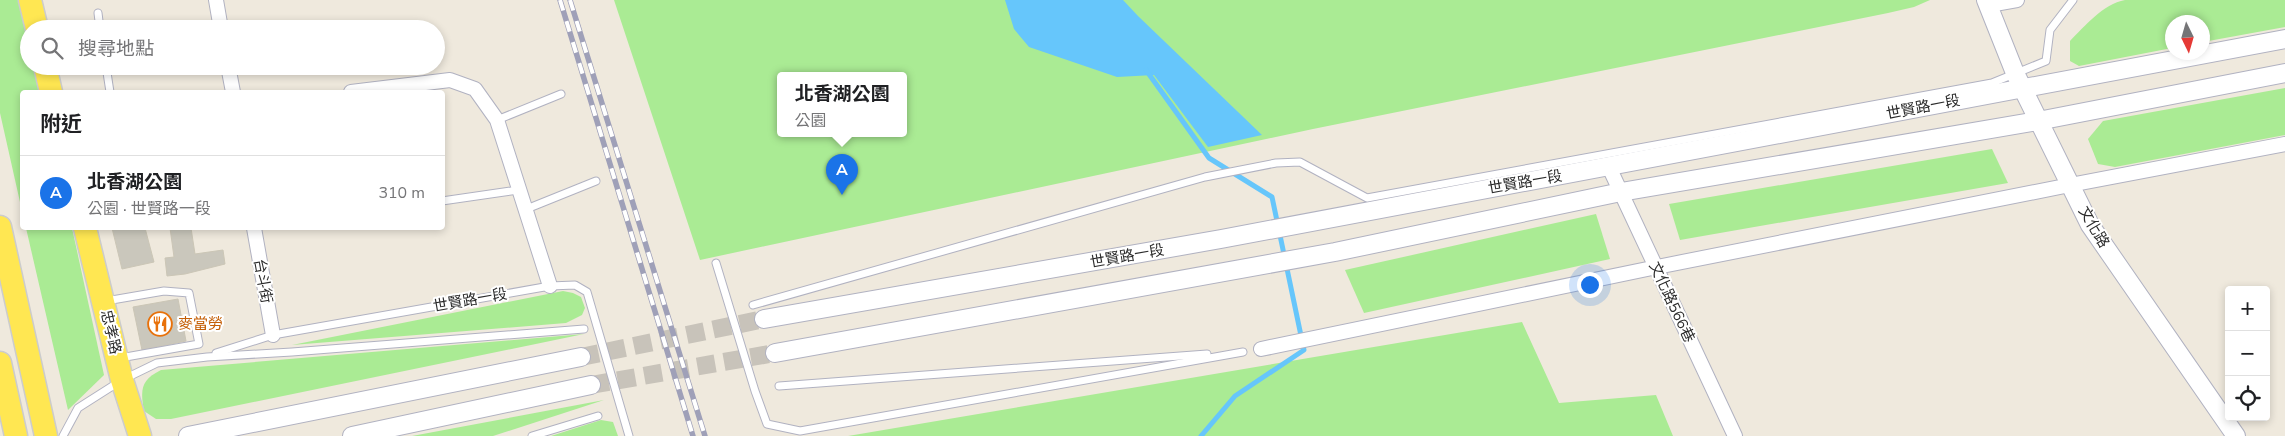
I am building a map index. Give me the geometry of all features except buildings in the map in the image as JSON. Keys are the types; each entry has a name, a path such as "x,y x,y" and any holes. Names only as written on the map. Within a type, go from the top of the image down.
{"main road":[{"path":"30,0 35,20"},
{"path":"47,75 51,90"},
{"path":"0,227 46,436"},
{"name":"忠孝路","path":"85,230 122,380 140,436"},
{"path":"0,363 16,436"}],"street":[{"path":"216,0 219,20"},
{"path":"1988,2 2017,0"},
{"name":"文化路","path":"1988,2 2015,74 2090,225 2236,436"},
{"name":"世賢路一段","path":"764,319 1221,239 1961,99 2023,90 2285,39"},
{"name":"世賢路一段","path":"775,353 1335,252 1621,192 2038,121 2285,73"},
{"path":"229,75 232,90"},
{"path":"368,90 450,80 475,89 497,120 524,210 550,286"},
{"path":"1261,349 2070,184 2285,144"},
{"name":"文化路566巷","path":"1609,167 1735,436"},
{"name":"台斗街","path":"254,230 273,335"},
{"path":"188,436 581,356"},
{"path":"352,436 591,385"}],"lane":[{"name":"世賢路一段","path":"752,305 1205,177 1276,163 1300,162 1367,198 1992,83 2046,61 2050,30 2073,0"},
{"path":"98,12 99,20"},
{"path":"107,75 110,90"},
{"path":"497,120 561,94"},
{"path":"524,210 596,181"},
{"path":"445,201 518,190"},
{"path":"716,263 767,424 800,432 1261,349"},
{"name":"世賢路一段","path":"207,357 273,335 550,286 575,285 587,292 629,436"},
{"path":"103,301 164,292 189,293 199,344 117,358"},
{"name":"世賢路一段","path":"63,436 78,408 122,380 157,363 207,357 584,329"},
{"path":"779,386 1243,352"},
{"path":"532,436 598,416"}],"green space":[{"path":"0,0 22,0 26,20 20,20 20,75 38,75 42,90 20,90 20,202 0,113"},
{"path":"614,0 1930,0 1914,7 1888,13 1313,129 700,260"},
{"path":"2125,0 2285,0 2285,27 2210,41 2210,15 2165,15 2165,49 2079,66 2070,61 2070,41 2088,22 2117,2"},
{"path":"2285,88 2285,135 2115,167 2098,164 2088,139 2103,121"},
{"path":"1992,149 2008,183 1680,240 1669,204"},
{"path":"1596,214 1610,259 1364,313 1345,270"},
{"path":"26,230 72,230 104,375 68,410"},
{"path":"563,291 581,297 585,308 582,315 566,323 292,345"},
{"path":"1522,322 1559,403 1656,395 1673,436 848,436"},
{"path":"584,334 171,419 156,419 144,411 143,386 149,378 161,370"},
{"path":"604,400 493,436 412,436"},
{"path":"601,420 613,422 618,436 551,436"}],"water":[{"path":"1005,0 1123,0 1262,135 1208,147 1154,75 1117,77 1029,47 1014,29"}],"waterway":[{"path":"1146,70 1209,158 1272,197 1304,350 1235,396 1201,436"}],"tunnel":[{"path":"581,357 764,319"},
{"path":"591,385 775,353"}],"railway":[{"path":"560,0 693,436"},
{"path":"570,0 705,436"}],"place":[{"name":"北香湖公園","path":"842,195"},
{"name":"麥當勞","path":"160,324"}]}
